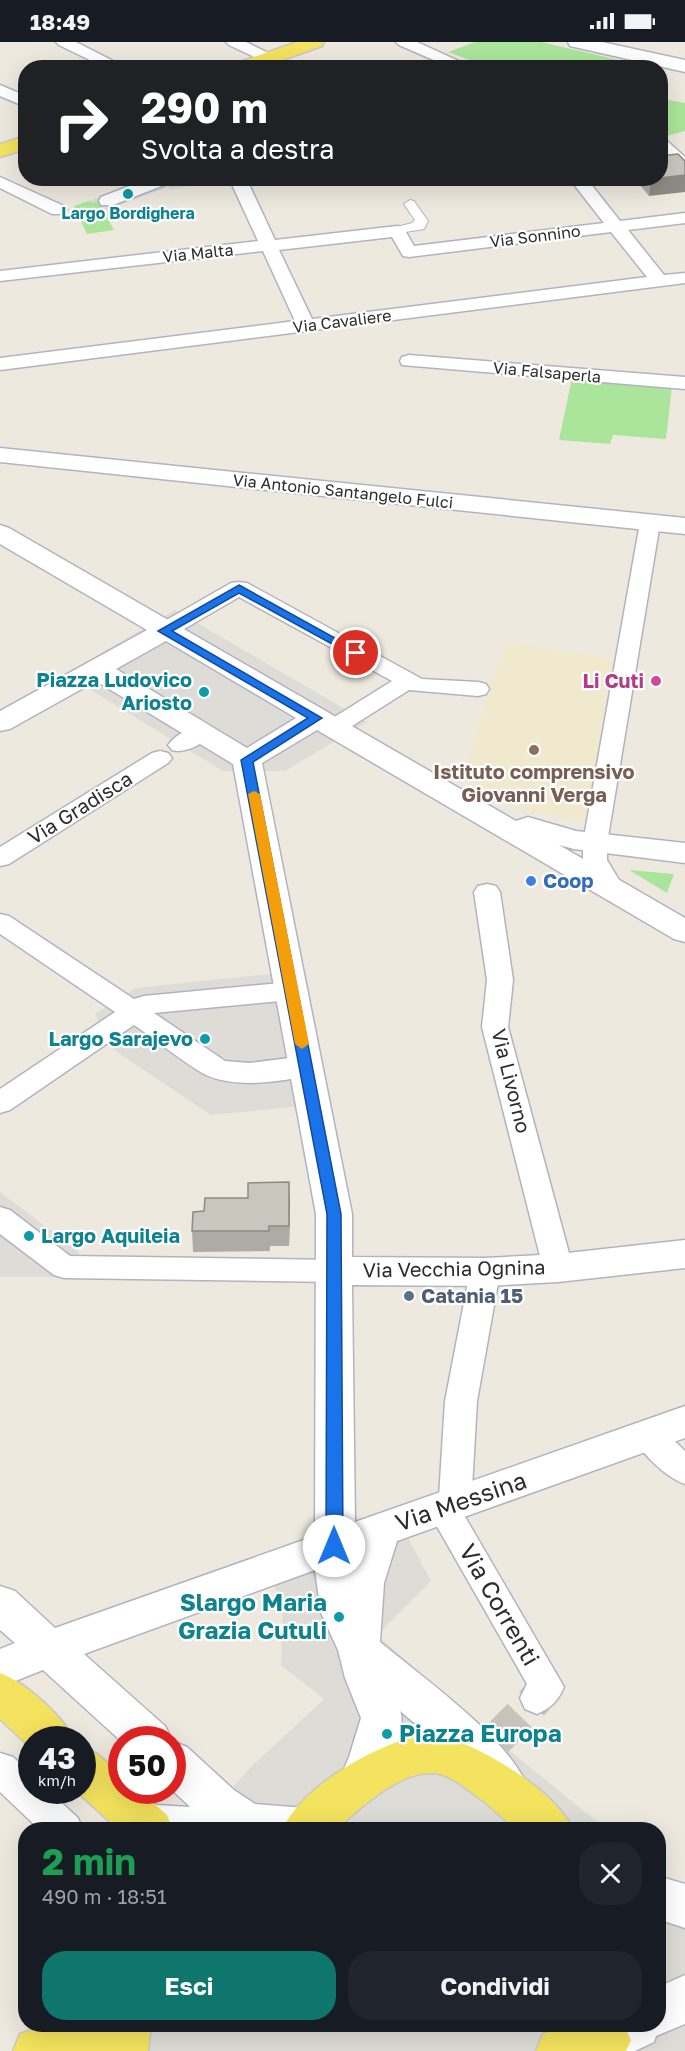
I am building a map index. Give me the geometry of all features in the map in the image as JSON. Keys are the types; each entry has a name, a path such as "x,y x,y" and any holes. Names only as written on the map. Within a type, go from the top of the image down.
{"main road":[{"path":"264,60 315,42"},
{"path":"577,42 658,60"},
{"path":"668,62 685,66"},
{"path":"0,151 18,145"},
{"name":"Via Antonio Santangelo Fulci","path":"0,456 685,526"},
{"path":"0,533 337,724 685,932"},
{"path":"0,723 93,675 169,627"},
{"path":"93,675 180,745 248,766 337,724"},
{"path":"248,766 334,1214 335,1580 342,1613 359,1650 366,1678 382,1718 371,1757 360,1783"},
{"path":"473,807 554,835 595,843 685,853"},
{"name":"Via Vecchia Ognina","path":"333,1270 485,1272 558,1268 685,1254"},
{"name":"Via Messina","path":"0,1668 334,1546 685,1422"},
{"path":"359,1650 364,1582 380,1531"},
{"path":"0,1604 135,1726"},
{"path":"359,1650 457,1731 489,1748 518,1800"},
{"path":"0,1692 37,1726"},
{"path":"312,1822 340,1796 402,1758 435,1753 464,1764 518,1800 542,1822"},
{"path":"186,1773 233,1814 271,1822"},
{"path":"96,1781 142,1822"},
{"path":"666,1900 685,1906"},
{"path":"666,2009 685,1998"},
{"path":"43,2050 94,2032"},
{"path":"124,2051 126,2032"},
{"path":"560,2051 614,2035"}],"street":[{"path":"64,42 103,60"},
{"path":"234,42 274,60"},
{"path":"404,42 447,60"},
{"path":"0,90 18,98"},
{"path":"0,182 58,210"},
{"path":"107,201 145,186"},
{"path":"240,186 306,325"},
{"path":"584,186 659,281"},
{"path":"397,231 406,227 420,226 418,223 422,221 410,204"},
{"name":"Via Sonnino","path":"397,231 409,252 685,218"},
{"name":"Via Malta","path":"0,276 397,231"},
{"name":"Via Cavaliere","path":"0,364 685,278"},
{"name":"Via Falsaperla","path":"409,361 685,383"},
{"path":"612,890 595,860 595,843 650,523"},
{"path":"169,627 239,588 418,686 478,689"},
{"path":"337,724 408,681"},
{"name":"Via Gradisca","path":"0,858 180,745"},
{"name":"Via Livorno","path":"487,892 500,980 495,1028 558,1268"},
{"path":"0,922 216,1068 227,1072 306,1066"},
{"path":"0,1103 105,1032 125,1006 291,991"},
{"name":"Via Vecchia Ognina","path":"0,1218 64,1267 333,1270"},
{"path":"449,1507 461,1401 485,1272"},
{"path":"648,1436 685,1471"},
{"name":"Via Correnti","path":"449,1507 547,1687 537,1698"},
{"path":"0,1768 57,1822"},
{"path":"214,1822 233,1814"}],"shaded area":[{"path":"130,186 194,186 170,189 168,187 104,211 98,201 93,203 89,201"},
{"name":"Piazza Ludovico Ariosto","path":"175,610 367,722 285,771 223,771 65,674"},
{"name":"Istituto comprensivo Giovanni Verga","path":"506,642 614,659 585,822 530,811 458,774 464,771"},
{"name":"Largo Sarajevo","path":"288,972 313,1105 211,1115 114,1050 95,1014 136,988"},
{"name":"Largo Aquileia","path":"0,1192 79,1252 77,1277 0,1277"},
{"name":"Piazza Europa","path":"400,1524 431,1581 377,1635 482,1728 597,1822 200,1822 252,1766 324,1699 281,1665 283,1603 266,1570"},
{"path":"666,1880 685,1900 685,2051 49,2051 48,2032 666,2032"}],"green space":[{"path":"475,42 541,42 619,60 469,60 448,52"},
{"path":"668,100 685,103 685,131 668,136"},
{"path":"89,201 93,203 98,201 114,230 87,234 74,206"},
{"path":"572,378 672,386 666,439 613,435 610,444 559,440"},
{"path":"629,870 674,874 667,893"}],"building":[{"path":"678,154 685,161 685,175 668,177 668,155"},
{"path":"289,1182 289,1226 269,1226 269,1231 192,1231 193,1212 204,1211 205,1198 248,1198 248,1183"}],"tunnel":[{"path":"496,1740 537,1698"}],"slow traffic":[{"path":"254,794 302,1044"}],"place":[{"name":"Largo Bordighera","path":"128,194"},
{"name":"Li Cuti","path":"656,681"},
{"name":"Piazza Ludovico Ariosto","path":"204,692"},
{"name":"Istituto comprensivo Giovanni Verga","path":"534,750"},
{"name":"Coop","path":"531,881"},
{"name":"Largo Sarajevo","path":"205,1039"},
{"name":"Largo Aquileia","path":"29,1236"},
{"name":"Catania 15","path":"409,1296"},
{"name":"Slargo Maria Grazia Cutuli","path":"339,1617"},
{"name":"Piazza Europa","path":"387,1734"}],"route":[{"path":"334,1546 334,1214 247,760 316,718 164,631 239,588 356,653"}]}
